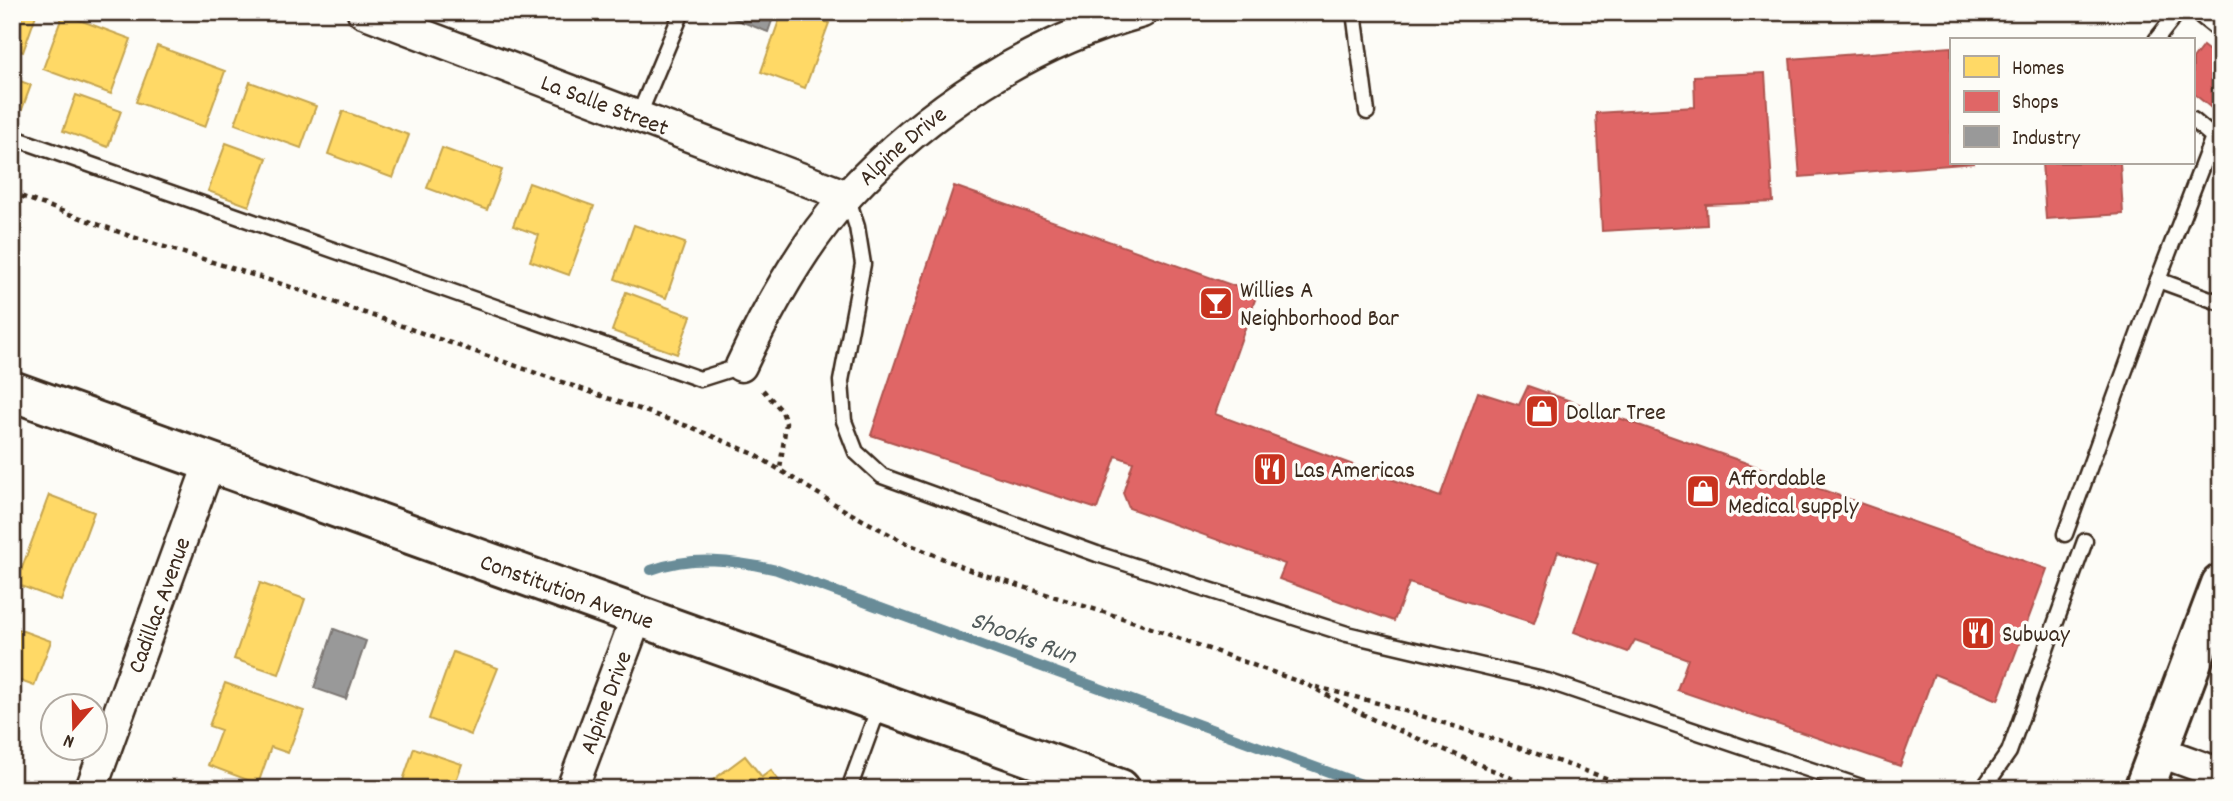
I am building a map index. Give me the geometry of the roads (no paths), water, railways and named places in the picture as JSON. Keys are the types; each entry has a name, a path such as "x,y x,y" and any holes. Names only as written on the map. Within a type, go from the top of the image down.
{"main road":[{"name":"Constitution Avenue","path":"12,391 1110,787"},
{"path":"2144,789 2221,584"}],"street":[{"name":"La Salle Street","path":"363,12 428,24 638,117 847,196"},
{"name":"Alpine Drive","path":"741,366 767,314 805,250 847,196 906,140 945,107 995,75 1053,44 1142,12"},
{"name":"Cadillac Avenue","path":"92,789 210,462"},
{"name":"Alpine Drive","path":"572,789 637,616"},
{"path":"2158,751 2221,774"}],"lane":[{"path":"638,117 682,12"},
{"path":"1354,12 1367,112"},
{"path":"2158,38 2178,12"},
{"path":"2196,12 2221,32"},
{"path":"2065,534 2158,280 2217,137 2194,121"},
{"path":"12,137 700,379 741,366"},
{"path":"847,196 857,227 863,264 841,381 844,421 856,452 883,476 1097,554 1333,630 1547,681 1867,789"},
{"path":"2158,280 2221,303"},
{"path":"1983,789 2008,752 2085,541"},
{"path":"849,789 881,703"}],"waterway":[{"name":"Shooks Run","path":"651,570 698,561 745,564 777,570 1375,789"}],"place":[{"name":"Willies A Neighborhood Bar","path":"1216,303"},
{"name":"Dollar Tree","path":"1542,411"},
{"name":"Las Americas","path":"1270,469"},
{"name":"Affordable Medical supply","path":"1703,491"},
{"name":"Subway","path":"1978,633"}]}
